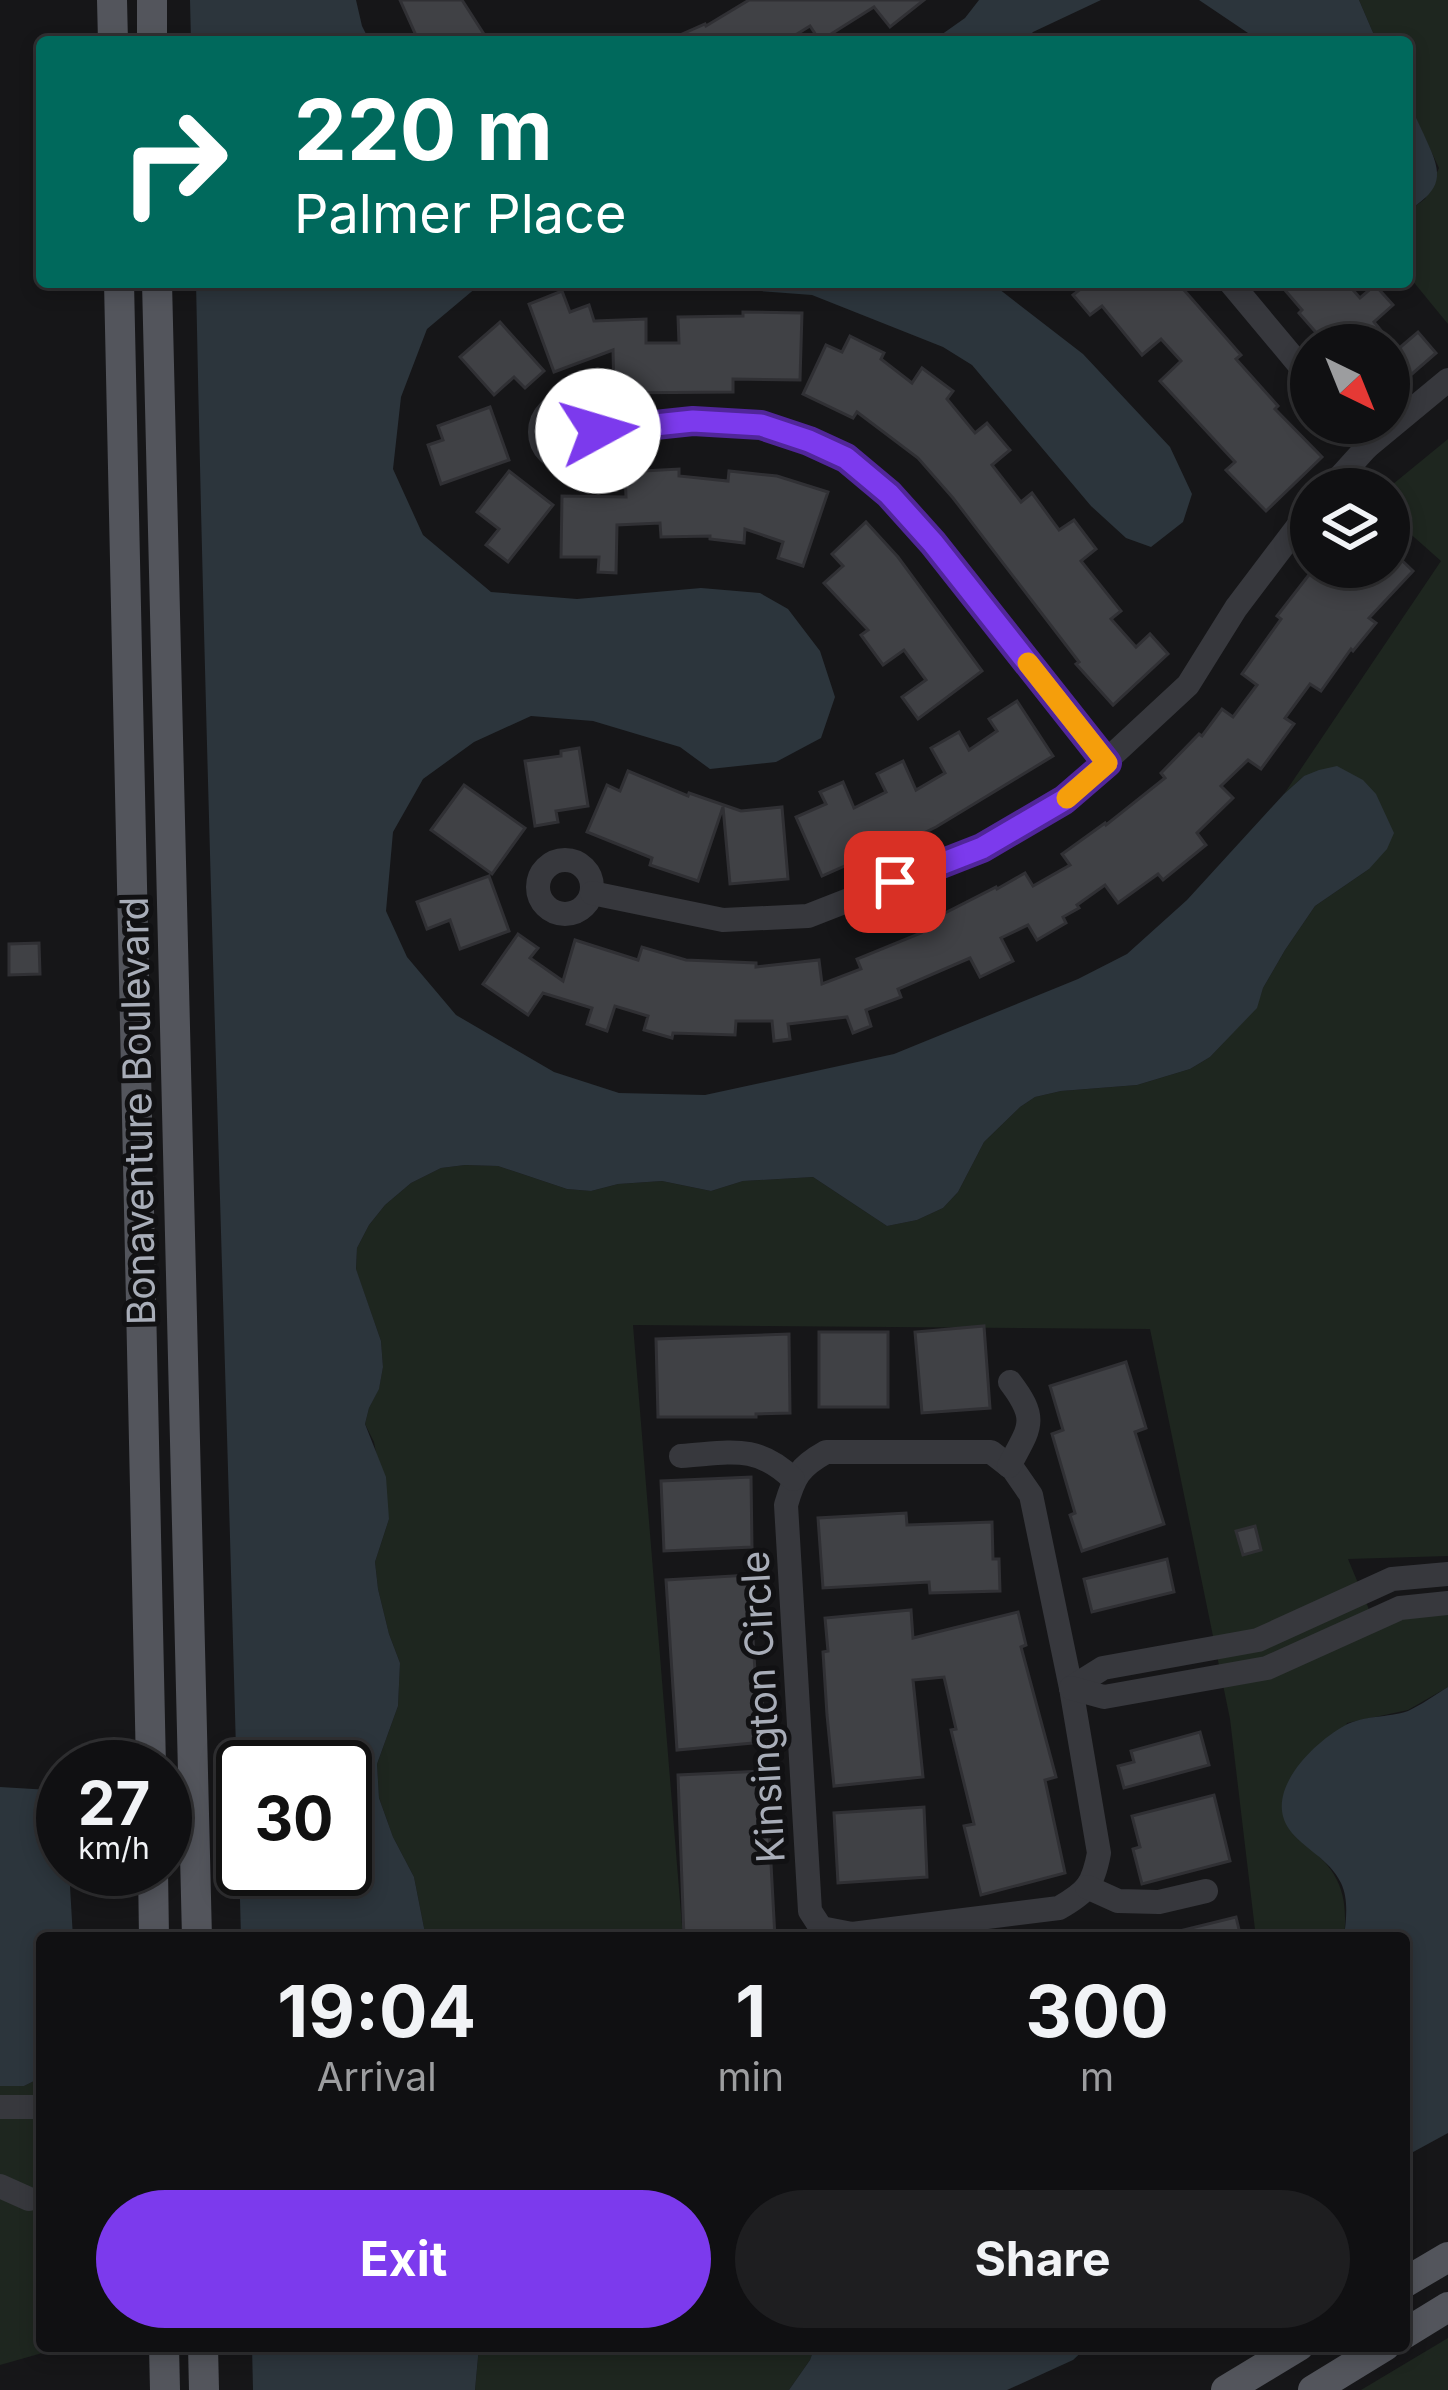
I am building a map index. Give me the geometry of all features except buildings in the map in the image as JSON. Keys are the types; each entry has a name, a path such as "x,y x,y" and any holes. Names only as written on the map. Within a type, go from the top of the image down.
{"main road":[{"path":"112,0 113,36"},
{"path":"152,0 152,36"},
{"name":"Bonaventure Boulevard","path":"119,288 150,1740"},
{"name":"Bonaventure Boulevard","path":"157,288 197,1932"},
{"path":"153,1896 154,1932"},
{"path":"1410,2279 1448,2257"},
{"path":"1410,2330 1448,2307"},
{"path":"164,2352 165,2390"},
{"path":"203,2352 204,2390"},
{"path":"1226,2390 1289,2352"},
{"path":"1313,2390 1375,2352"}],"street":[{"path":"1235,288 1290,354"},
{"path":"1348,468 1367,446 1448,380"},
{"path":"598,431 693,421 761,425 846,458 889,494 933,543 1107,763"},
{"path":"592,893 723,920 808,916 982,848 1064,800 1188,685 1236,608 1290,536"},
{"path":"1009,1466 1029,1423 1027,1405 1010,1382"},
{"path":"681,1456 756,1454 775,1461 793,1480 808,1462 826,1452 991,1452 1009,1466 1031,1496 1071,1688 1099,1853 1095,1878 1088,1887 1118,1901 1159,1902 1206,1891"},
{"name":"Kinsington Circle","path":"793,1480 786,1505 811,1911 818,1932"},
{"path":"1071,1688 1103,1668 1258,1640 1392,1580 1448,1574"},
{"path":"1071,1688 1104,1697 1267,1668 1400,1608 1448,1603"},
{"path":"1139,1661 1144,1690"},
{"name":"Kinsington Circle","path":"868,1932 1059,1908 1088,1887"},
{"path":"0,2107 36,2107"},
{"path":"0,2186 29,2199"}],"shaded area":[{"path":"190,0 356,0 367,36 191,36"},
{"path":"979,0 1101,0 1029,36 940,36 965,18"},
{"path":"1199,0 1359,0 1374,36 1250,36"},
{"path":"1359,0 1448,0 1448,324 1413,281 1413,208 1425,199 1439,168 1413,113 1413,36 1374,36"},
{"path":"1413,113 1437,168 1435,184 1413,207"},
{"path":"196,288 476,288 427,329 401,397 393,469 423,535 491,592 577,599 701,588 760,593 788,609 820,651 835,697 821,738 776,762 710,769 680,747 593,721 531,716 474,742 423,779 393,832 386,911 407,957 456,1015 554,1072 619,1093 705,1095 894,1054 1078,979 1127,954 1187,900 1284,794 1319,770 1337,766 1363,780 1376,794 1394,833 1369,869 1315,906 1263,988 1257,1008 1210,1057 1190,1069 1137,1085 1035,1097 984,1142 958,1192 943,1208 917,1220 887,1226 813,1177 743,1181 711,1191 662,1181 591,1191 567,1189 498,1166 465,1165 441,1168 411,1183 385,1205 357,1248 356,1269 381,1341 379,1389 365,1424 386,1477 389,1519 375,1562 389,1634 400,1663 398,1706 377,1764 379,1798 414,1877 425,1932 241,1932 240,1896 372,1896 372,1740 236,1740"},
{"path":"722,288 998,288 1083,354 1170,447 1192,494 1183,522 1151,547 1126,538 1091,506 972,365 943,347 812,295"},
{"path":"1448,439 1448,1556 1348,1559 1373,1619 1448,1603 1448,1687 1408,1710 1347,1723 1298,1839 1338,1881 1344,1932 1255,1932 1230,1719 1150,1329 633,1325 683,1932 425,1932 414,1877 379,1798 377,1764 398,1706 400,1663 378,1589 375,1562 389,1519 374,1442 365,1424 383,1367 381,1341 356,1270 357,1248 369,1225 411,1183 441,1168 465,1165 498,1166 567,1189 591,1191 662,1181 711,1191 743,1181 813,1177 887,1226 943,1208 958,1192 984,1142 1035,1097 1137,1085 1190,1069 1210,1057 1256,1008 1263,988 1315,906 1369,869 1304,776 1284,794 1441,561 1410,534 1410,470"},
{"path":"1448,1687 1448,2133 1410,2154 1410,1932 1344,1932 1346,1903 1341,1883 1289,1829 1282,1800 1295,1770 1332,1734 1359,1720 1408,1711"},
{"path":"0,1787 36,1789 36,1896 71,1896 73,1932 36,1932 36,2080 24,2086 0,2086"},
{"path":"36,2080 36,2352 46,2352 0,2365 0,2086 24,2086"},
{"path":"1448,2338 1448,2390 1361,2390"},
{"path":"252,2352 478,2352 475,2390 253,2390"},
{"path":"478,2352 813,2352 789,2390 475,2390"},
{"path":"813,2352 1082,2352 1007,2390 789,2390"}],"slow traffic":[{"path":"1028,663 1107,763 1067,798"}],"route":[{"path":"598,431 693,421 761,425 846,458 889,494 933,543 1107,763 1064,800 982,848 895,882"}]}
